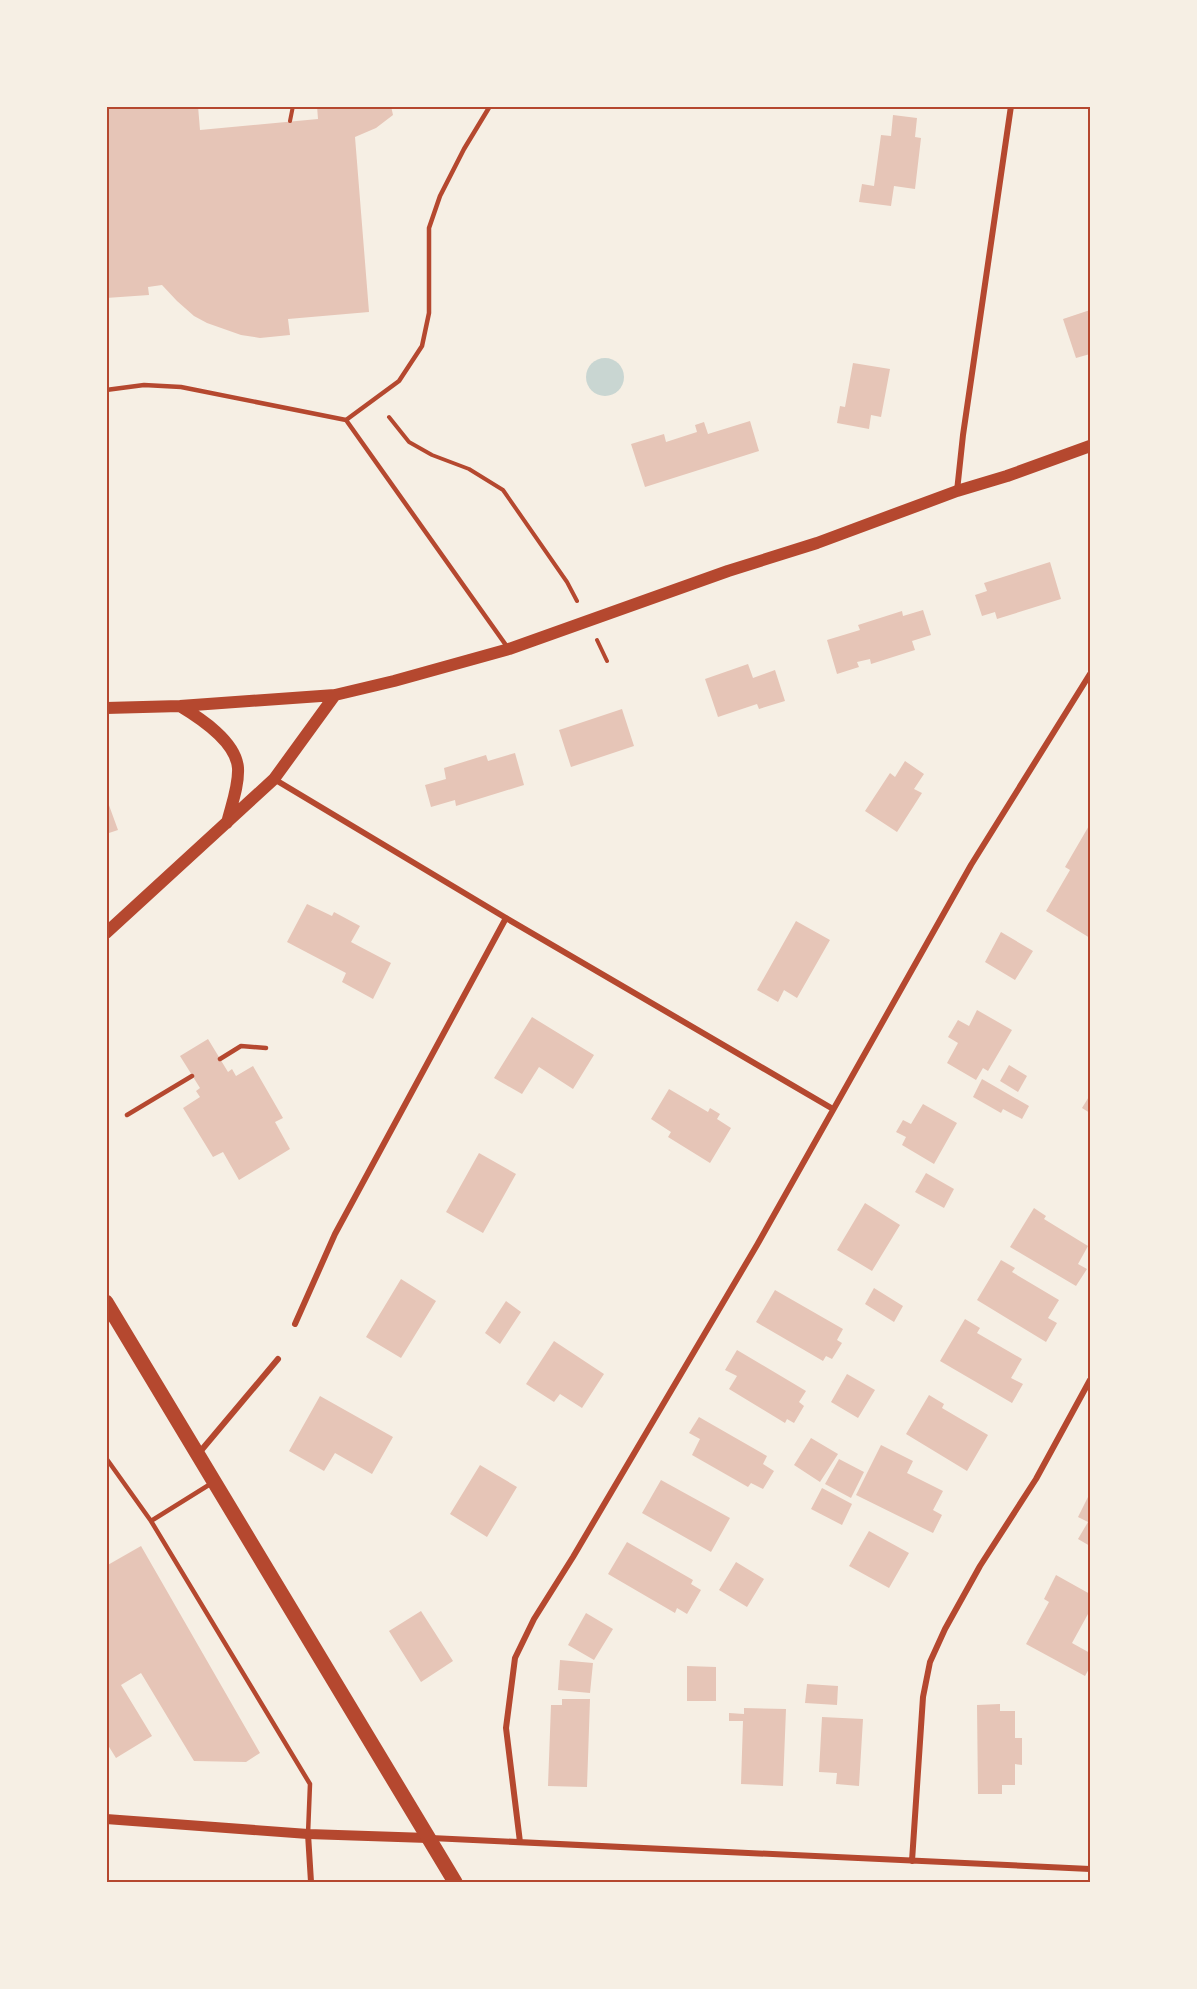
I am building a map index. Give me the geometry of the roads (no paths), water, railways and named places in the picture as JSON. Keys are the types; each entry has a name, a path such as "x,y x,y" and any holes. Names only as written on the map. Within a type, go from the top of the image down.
{"main road":[{"path":"106,708 180,706 335,695 394,681 508,648 728,571 817,543 957,491 1007,476 1090,446"},
{"path":"106,933 274,779 335,695"},
{"path":"180,706 207,723 230,748 238,767 227,823"},
{"path":"106,1302 455,1882"}],"street":[{"path":"957,491 968,399 1011,106"},
{"path":"520,1842 506,1728 515,1658 534,1619 699,1344 970,865 1090,674"},
{"path":"274,779 833,1109"},
{"path":"296,1324 335,1234 506,918"},
{"path":"198,1454 278,1359"},
{"path":"912,1861 922,1697 930,1662 945,1629 980,1566 1036,1479 1090,1380"},
{"path":"106,1819 308,1834 1090,1869"},
{"path":"308,1834 311,1882"}],"lane":[{"path":"346,420 399,381 422,346 429,313 429,228 440,196 490,106"},
{"path":"106,390 144,385 181,387 346,420 508,648"},
{"path":"220,1059 241,1046 266,1048"},
{"path":"126,1114 192,1076"},
{"path":"106,1458 151,1521 310,1784 308,1834"},
{"path":"151,1521 214,1482"}]}
